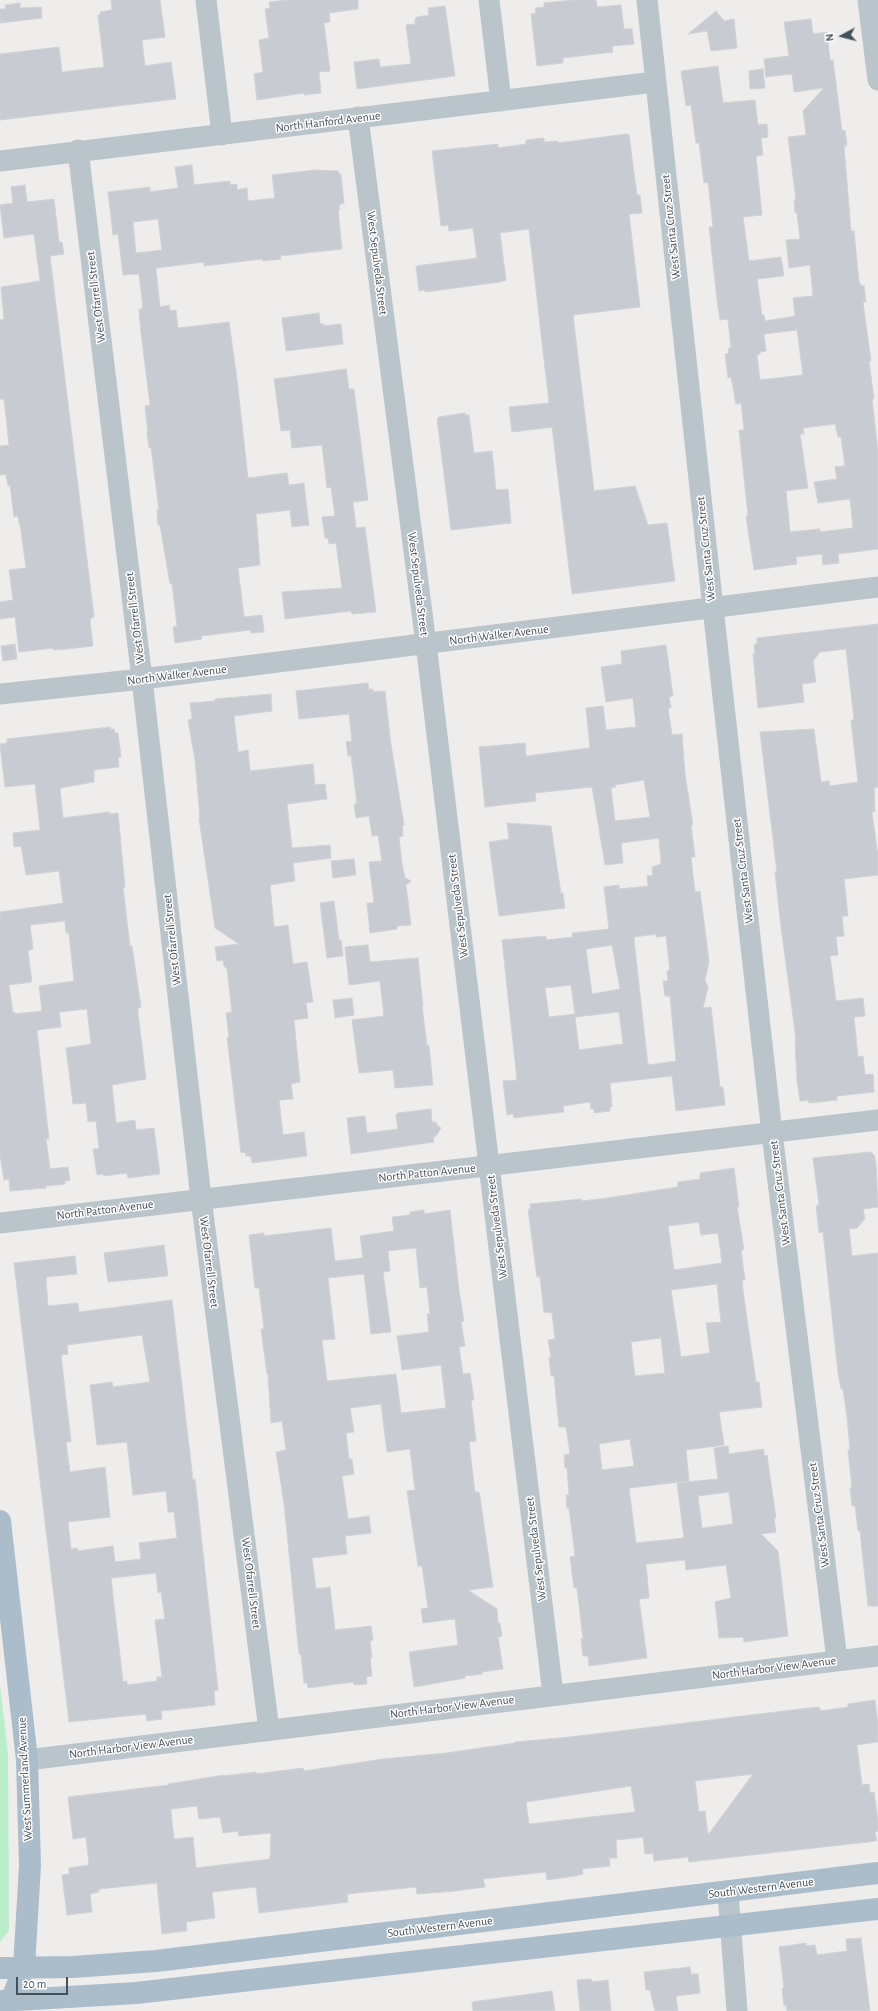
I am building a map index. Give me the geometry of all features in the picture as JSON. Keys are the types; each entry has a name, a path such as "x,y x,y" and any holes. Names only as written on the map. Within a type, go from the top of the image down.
{"main road":[{"name":"West Summerland Avenue","path":"0,1521 27,1760 30,1865 24,1968 7,2004"},
{"name":"South Western Avenue","path":"0,1968 156,1961 728,1893 878,1873"},
{"path":"7,2004 158,1990 878,1909"}],"street":[{"path":"206,0 222,135"},
{"path":"489,0 501,101"},
{"name":"West Santa Cruz Street","path":"647,0 772,1133 837,1660"},
{"path":"868,0 877,57 878,80"},
{"name":"North Hanford Avenue","path":"0,161 78,150 222,135 655,82"},
{"name":"West Sepulveda Street","path":"358,118 426,644 553,1694"},
{"name":"West Ofarrell Street","path":"78,150 142,679 201,1198 269,1730"},
{"name":"North Walker Avenue","path":"0,694 142,679 878,586"},
{"name":"North Patton Avenue","path":"0,1223 201,1198 490,1166 878,1120"},
{"name":"North Harbor View Avenue","path":"27,1760 553,1694 878,1656"},
{"path":"728,1893 737,2011"}],"green space":[{"path":"0,1685 8,1753 9,1930 0,1942"}],"building":[{"path":"111,0 160,0 165,37 142,40 145,66 171,62 176,99 0,120 0,54 59,47 62,72 104,67 98,15 100,15 100,12 112,10"},
{"path":"288,0 358,0 358,9 329,13 330,22 324,23 330,71 319,72 321,93 304,95 304,93 257,100 254,74 263,72 259,40 269,38 265,9 270,8 269,2"},
{"path":"573,0 596,0 597,7 621,5 624,29 632,29 634,44 612,46 613,52 563,58 563,63 537,66 531,14 536,13 535,8 544,7 544,3"},
{"path":"20,3 20,8 41,7 42,18 0,23 0,9 6,9 5,5"},
{"path":"445,6 455,76 357,89 354,62 379,59 380,67 411,64 406,25 415,24 415,19 417,17 429,15 428,8"},
{"path":"716,11 724,21 734,19 737,48 711,51 707,31 688,34"},
{"path":"811,19 813,34 827,32 830,60 833,60 842,131 845,130 847,146 844,146 851,231 854,231 859,281 861,286 864,285 866,302 863,302 871,361 869,361 874,399 872,399 878,452 878,549 838,554 839,563 823,565 822,554 796,557 797,564 754,570 746,516 748,516 739,430 744,430 741,403 736,404 731,377 728,378 725,354 729,353 728,348 731,348 728,319 720,320 717,300 709,227 713,227 708,182 704,183 699,143 696,143 691,105 686,106 681,71 718,66 723,103 755,100 758,125 767,124 768,137 761,138 763,155 756,156 762,215 743,217 749,261 781,257 784,276 757,279 762,315 764,315 765,321 795,316 793,298 813,296 810,265 789,268 786,240 800,239 797,213 795,213 794,200 796,200 788,137 806,135 803,111 824,88 794,92 792,74 766,77 764,59 789,56 784,22","holes":["797,330 803,375 760,380 757,355 760,354 760,352 766,351 764,334","835,424 838,437 841,437 845,466 835,467 837,479 814,482 818,503 850,499 853,528 820,532 820,529 790,532 786,491 808,488 800,434 804,434 803,428"]},
{"path":"763,69 765,88 750,89 749,71"},
{"path":"626,134 629,135 637,195 640,195 642,213 629,214 640,307 573,315 594,491 635,486 648,525 667,523 675,581 572,594 552,427 512,432 509,407 549,403 529,229 500,233 506,280 500,282 425,292 424,290 419,291 416,266 477,258 473,228 449,231 448,225 441,226 432,151 498,144 498,148 526,144 526,140 544,138 544,142 558,141 558,143"},
{"path":"192,165 194,185 230,181 230,185 237,184 237,190 247,188 248,201 275,198 272,175 315,170 338,171 339,174 341,174 344,203 339,205 340,210 338,210 342,249 280,256 281,259 263,261 262,259 204,266 204,262 156,268 160,307 169,305 170,311 176,310 178,328 229,322 248,478 287,473 289,485 304,483 309,525 292,527 290,510 256,514 260,565 238,568 244,617 262,615 264,632 251,633 251,630 201,636 202,639 175,643 173,627 177,626 172,583 170,584 160,525 158,525 157,510 159,510 151,447 149,448 147,432 145,406 150,405 139,310 143,308 139,274 123,275 118,234 113,235 108,192 150,187 150,192 178,188 175,167","holes":["158,219 162,250 136,253 133,222"]},
{"path":"25,185 27,202 54,199 59,242 62,242 64,254 50,256 94,617 91,618 90,621 93,646 53,650 53,648 19,652 15,617 0,619 0,602 13,600 9,570 26,568 20,524 18,516 14,517 10,485 8,486 6,474 0,475 0,446 9,445 4,399 0,399 0,320 4,319 1,287 40,281 34,234 4,238 0,205 13,203 11,187"},
{"path":"319,313 320,324 324,324 324,326 341,324 343,344 286,351 282,318"},
{"path":"346,369 349,389 354,389 368,500 353,502 356,528 365,527 376,612 352,614 351,611 285,619 282,592 342,588 336,543 329,544 328,538 325,538 322,517 335,516 331,487 327,488 322,445 292,448 290,430 281,431 274,379"},
{"path":"465,413 465,415 469,415 474,453 492,451 496,490 508,489 511,523 451,530 437,419 439,417"},
{"path":"878,624 878,787 874,788 875,812 872,812 878,857 878,875 844,879 848,916 842,916 844,936 836,937 838,955 830,956 836,1001 863,998 865,1016 854,1017 858,1057 863,1056 865,1075 873,1074 874,1092 837,1096 837,1100 809,1103 808,1100 800,1101 797,1080 796,1039 780,919 775,872 777,872 760,732 814,729 821,782 829,781 830,786 858,782 851,720 854,720 846,649 820,652 813,661 816,682 802,684 804,702 758,708 753,654 755,654 754,644 757,644 757,638"},
{"path":"15,644 17,659 3,661 1,646"},
{"path":"666,645 673,696 669,697 671,708 668,708 672,735 682,734 685,774 693,825 691,825 695,857 691,857 695,892 700,891 709,961 705,980 708,988 703,1008 711,1007 720,1087 723,1087 725,1105 676,1111 672,1076 610,1083 612,1107 610,1107 610,1111 594,1113 594,1109 591,1109 590,1102 563,1106 564,1112 514,1118 513,1114 507,1115 503,1081 517,1080 502,940 546,936 546,940 573,937 572,933 609,929 604,887 619,885 619,889 648,886 647,876 653,875 652,867 661,864 659,838 621,843 623,863 605,865 592,787 535,793 536,801 485,807 479,747 525,743 526,756 590,748 586,708 603,706 606,730 636,727 633,698 606,702 601,667 622,664 621,651","holes":["644,780 650,817 615,821 611,788 616,787 615,785","656,934 656,937 666,936 670,970 667,971 668,981 663,981 665,996 670,996 676,1061 648,1065 634,937","612,945 620,989 592,994 586,949","571,985 575,1014 549,1017 545,988","619,1012 623,1044 579,1050 575,1017"]},
{"path":"368,683 369,690 373,689 373,692 385,691 390,738 404,825 402,826 403,836 399,837 402,863 405,878 411,881 406,885 411,925 397,926 397,929 370,933 367,903 374,903 369,862 382,861 378,835 372,836 369,816 356,818 354,804 357,804 351,755 348,756 346,742 352,741 349,714 299,719 296,691"},
{"path":"271,694 272,711 234,716 238,752 248,750 250,771 313,764 315,785 325,784 327,799 287,804 292,848 330,845 331,858 293,863 295,881 270,885 274,927 288,925 293,964 307,962 313,1002 306,1003 308,1018 294,1020 300,1082 291,1084 293,1099 279,1100 283,1135 304,1132 307,1156 252,1163 251,1156 246,1156 245,1152 241,1153 227,1037 229,1037 226,1013 232,1012 227,969 224,966 223,960 217,961 215,947 239,944 215,928 199,818 195,760 188,720 192,719 190,703 215,701 215,699"},
{"path":"110,727 110,729 114,729 115,733 118,733 121,757 118,757 119,767 94,770 94,782 60,788 63,818 109,812 109,814 118,813 125,887 123,887 130,946 132,946 141,1007 138,1008 138,1013 146,1079 112,1085 116,1123 135,1120 136,1130 154,1128 160,1174 128,1178 127,1173 104,1176 103,1174 97,1175 93,1149 99,1149 96,1121 88,1122 86,1103 73,1104 66,1048 91,1044 87,1009 59,1012 61,1027 37,1030 49,1139 46,1139 50,1169 68,1167 70,1180 65,1181 65,1184 46,1186 46,1188 10,1191 9,1179 4,1180 0,1155 0,912 63,903 59,871 26,875 21,846 14,847 13,833 40,830 35,784 5,787 0,744 7,743 7,739","holes":["65,921 66,933 69,933 74,981 39,986 42,1011 13,1013 9,985 32,982 28,951 33,949 30,925"]},
{"path":"507,823 551,826 561,894 563,893 565,908 499,916 489,842 509,839"},
{"path":"354,859 356,875 333,878 331,861"},
{"path":"334,901 339,940 341,940 343,956 327,958 320,903"},
{"path":"368,945 370,962 418,958 422,1006 427,1046 429,1045 433,1085 395,1088 393,1070 359,1073 352,1020 384,1016 380,981 349,985 345,947"},
{"path":"352,998 354,1015 335,1018 333,1000"},
{"path":"431,1109 432,1122 436,1122 441,1128 436,1136 433,1137 434,1142 351,1154 347,1118 365,1116 367,1133 398,1129 396,1115 398,1113"},
{"path":"870,1152 874,1155 876,1164 878,1207 863,1209 865,1219 857,1228 849,1229 852,1256 878,1253 878,1606 868,1606 860,1531 858,1531 855,1506 852,1506 847,1417 843,1389 841,1389 838,1373 823,1232 819,1233 816,1206 819,1205 813,1158"},
{"path":"734,1168 739,1207 737,1207 744,1250 741,1250 745,1280 742,1280 744,1298 756,1382 759,1382 762,1407 719,1412 724,1445 686,1450 689,1481 629,1488 636,1543 684,1538 677,1483 718,1479 714,1448 728,1446 729,1454 764,1449 764,1456 767,1455 776,1518 774,1519 776,1532 761,1534 778,1551 788,1636 744,1642 743,1637 719,1638 715,1602 731,1598 726,1565 686,1570 685,1560 646,1564 649,1598 639,1599 647,1658 589,1666 588,1656 583,1656 581,1639 583,1639 577,1588 574,1588 570,1557 575,1556 569,1508 567,1508 566,1495 569,1495 567,1468 565,1468 564,1455 570,1454 566,1427 559,1427 554,1376 551,1376 549,1357 551,1357 548,1340 555,1339 552,1313 544,1312 540,1277 537,1277 528,1209 531,1209 530,1204 582,1199 582,1201 678,1187 678,1182 700,1179 700,1173","holes":["699,1222 701,1235 718,1233 722,1263 674,1270 668,1226","717,1284 721,1322 706,1323 710,1353 681,1357 671,1290","661,1338 665,1373 635,1376 631,1342","630,1439 634,1466 602,1470 599,1444","729,1492 733,1524 702,1528 698,1496"]},
{"path":"424,1210 424,1214 450,1210 459,1291 464,1321 461,1322 465,1346 459,1347 463,1374 470,1373 474,1400 471,1400 476,1441 469,1442 475,1492 479,1492 480,1497 493,1587 468,1590 497,1609 498,1623 500,1623 502,1636 498,1637 503,1669 465,1676 465,1678 414,1687 409,1652 458,1645 455,1619 423,1623 421,1609 428,1608 422,1566 418,1566 407,1491 415,1490 410,1449 387,1452 381,1404 350,1408 354,1432 346,1433 349,1459 352,1459 354,1474 342,1476 348,1519 369,1516 371,1533 345,1536 347,1554 312,1558 316,1589 330,1587 335,1630 371,1626 373,1640 370,1641 372,1676 366,1677 367,1684 354,1685 353,1682 308,1688 307,1683 304,1683 301,1654 299,1654 284,1503 276,1452 286,1450 282,1421 271,1423 268,1374 261,1329 264,1329 259,1288 255,1288 249,1235 264,1233 264,1236 331,1228 335,1261 363,1258 360,1236 394,1231 392,1217 410,1215 410,1212","holes":["416,1248 420,1288 427,1287 430,1314 427,1314 429,1332 397,1336 402,1370 441,1365 446,1408 401,1413 396,1374 327,1381 322,1340 335,1339 328,1278 364,1274 371,1334 391,1332 383,1272 390,1271 388,1251"]},
{"path":"164,1245 168,1276 108,1282 104,1253"},
{"path":"75,1256 77,1274 46,1277 48,1306 78,1303 79,1312 172,1300 193,1480 195,1479 218,1690 214,1691 215,1705 161,1711 162,1719 147,1721 146,1714 69,1722 14,1263","holes":["142,1335 150,1382 113,1387 112,1382 90,1385 97,1445 127,1442 133,1495 166,1491 168,1512 174,1512 177,1538 139,1543 141,1559 115,1562 113,1546 78,1551 77,1548 71,1549 68,1522 110,1517 105,1467 70,1472 66,1442 71,1442 61,1355 68,1354 67,1345","156,1573 158,1593 161,1592 165,1619 155,1620 162,1677 157,1677 157,1681 127,1685 127,1681 123,1682 111,1578"]},
{"path":"875,1700 878,1724 878,1742 857,1745 862,1785 869,1784 870,1793 874,1792 878,1821 878,1831 875,1832 877,1841 689,1862 688,1857 654,1861 653,1853 645,1854 643,1837 616,1840 617,1858 609,1858 610,1866 582,1869 583,1874 575,1876 547,1880 546,1872 483,1879 485,1887 455,1891 417,1894 416,1887 347,1894 348,1902 259,1913 256,1887 212,1892 215,1918 186,1922 187,1931 162,1934 157,1883 99,1889 99,1892 90,1894 92,1912 67,1915 62,1875 69,1874 69,1868 89,1865 86,1837 73,1839 68,1797 169,1785 168,1784 224,1775 256,1772 256,1774 303,1768 304,1771 383,1759 446,1753 515,1742 570,1737 817,1707 820,1708 820,1711 848,1707 848,1704","holes":["753,1774 708,1835 705,1811 699,1812 695,1781","631,1786 635,1812 529,1824 526,1802","197,1806 199,1819 220,1817 223,1833 238,1831 239,1836 271,1833 270,1859 196,1868 193,1837 174,1839 171,1809"]},
{"path":"861,1938 870,2011 787,2011 786,2005 784,2006 782,1989 784,1988 779,1947 806,1943 806,1946 815,1945 817,1955 847,1951 846,1939"},
{"path":"690,1967 691,1974 698,1974 700,1993 676,1996 678,2011 655,2011 650,1990 646,1990 644,1972"},
{"path":"591,1979 592,1982 608,1980 611,2011 580,2011 577,1980"},
{"path":"552,1991 555,2011 473,2011 472,2002"}]}
